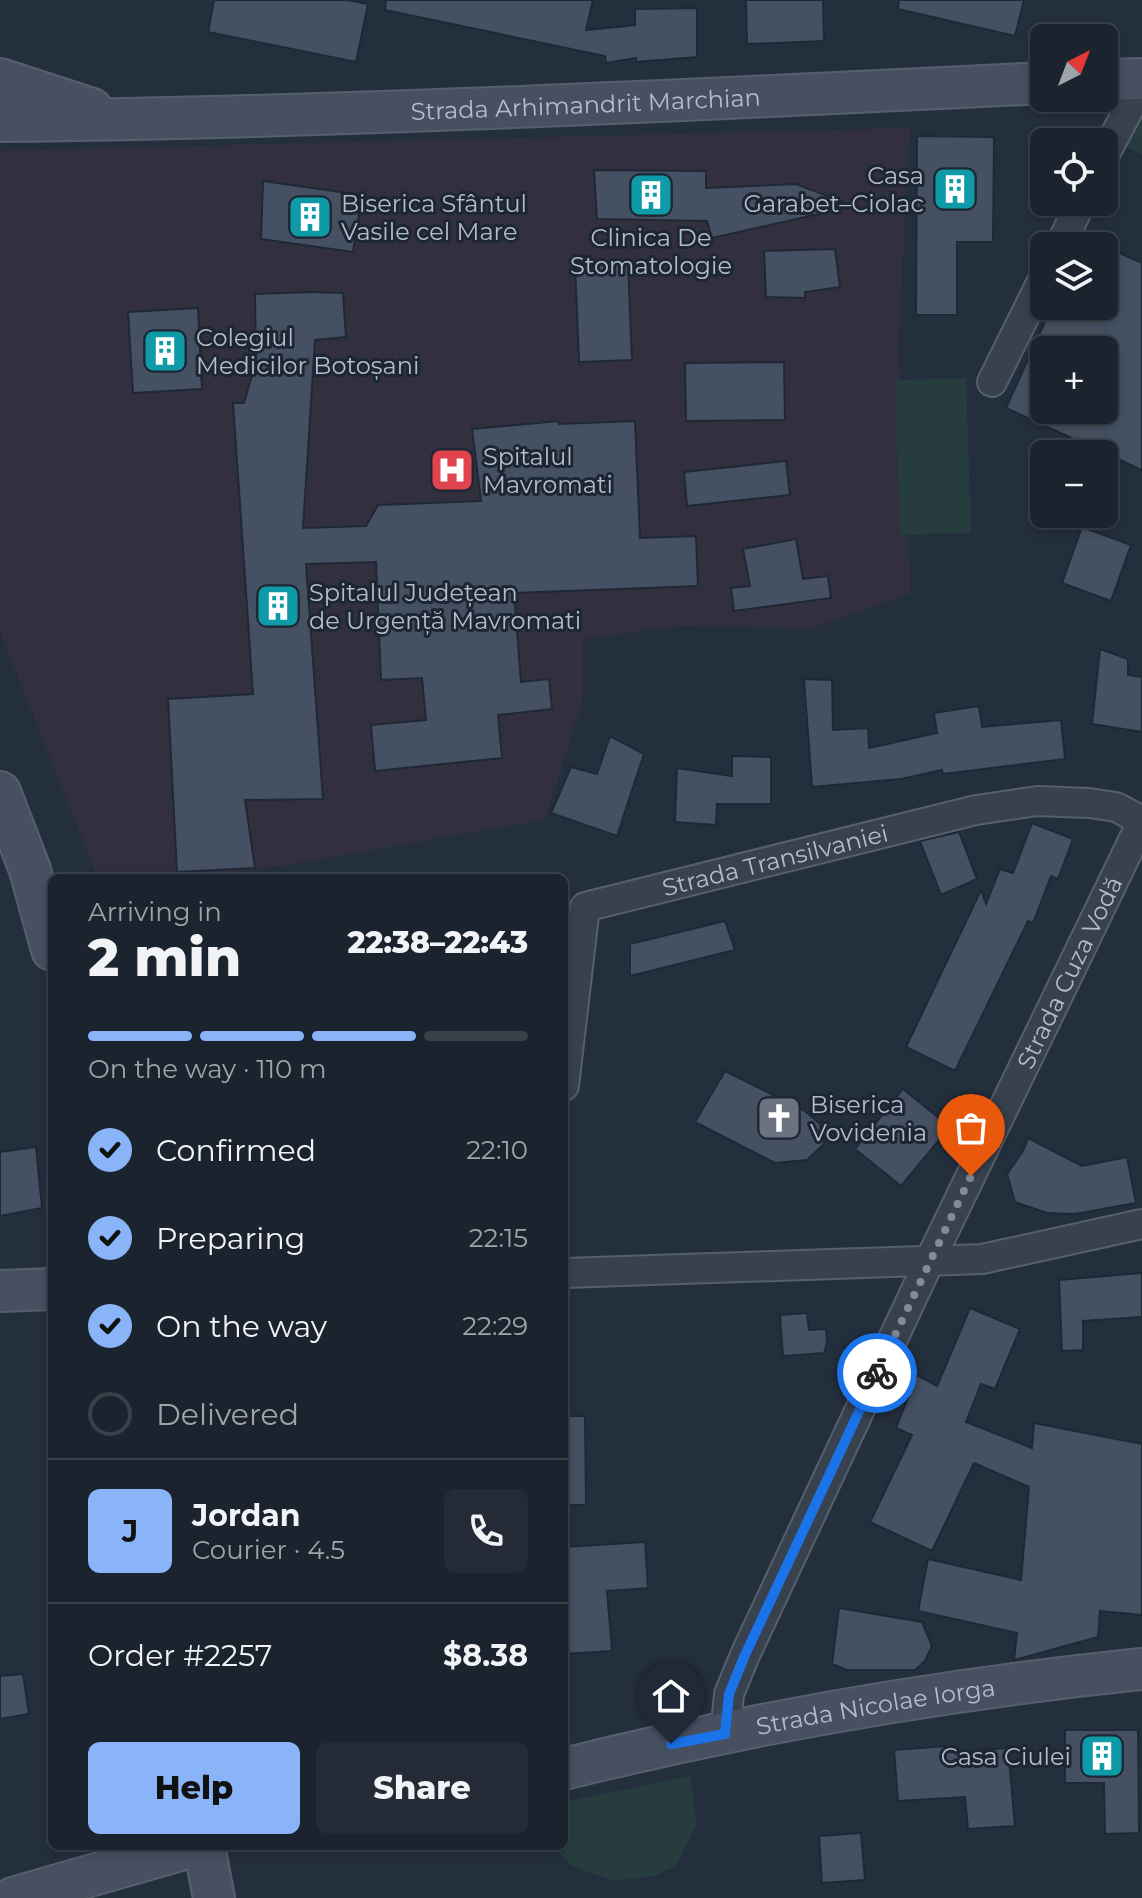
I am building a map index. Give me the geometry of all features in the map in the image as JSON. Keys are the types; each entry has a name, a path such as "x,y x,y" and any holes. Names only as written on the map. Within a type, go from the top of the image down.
{"main road":[{"name":"Strada Arhimandrit Marchian","path":"0,79 126,120"},
{"path":"1118,80 1142,81"},
{"name":"Strada Arhimandrit Marchian","path":"0,121 126,120 470,108 1030,84"},
{"path":"0,792 30,870 48,935"},
{"path":"0,1291 48,1289"},
{"name":"Strada Nicolae Iorga","path":"568,1768 649,1748 788,1721 1030,1682 1142,1669"},
{"path":"13,1898 180,1850"},
{"path":"205,1850 214,1898"}],"street":[{"path":"1118,128 1142,81"},
{"path":"992,382 1030,305"},
{"name":"Strada Transilvaniei","path":"568,1052 585,907 976,810 1037,801 1116,807 1142,822"},
{"name":"Strada Cuza Vodă","path":"725,1734 729,1694 745,1655 929,1262 1142,822"},
{"path":"568,1273 982,1259 1142,1224"}],"shaded area":[{"name":"Spitalul Mavromati","path":"910,128 898,348 911,593 812,628 681,626 583,639 583,698 545,820 230,874 96,874 0,631 0,151"}],"green space":[{"path":"1142,111 1142,154 1118,144 1118,135"},
{"path":"966,378 971,533 900,535 895,380"},
{"path":"690,1776 697,1823 677,1865 655,1876 613,1881 572,1866 556,1850 568,1850 568,1801"}],"building":[{"path":"214,0 347,0 368,4 356,62 208,32"},
{"path":"386,0 593,0 586,30 635,25 635,9 697,8 697,57 636,62 636,58 606,63 605,56 385,10"},
{"path":"746,0 823,0 824,41 747,44"},
{"path":"899,0 1024,0 1015,36 898,9"},
{"name":"Casa Garabet–Ciolac","path":"917,136 994,137 993,242 957,242 957,315 916,315"},
{"path":"594,170 706,171 706,188 796,184 854,206 712,238 707,221 597,219"},
{"name":"Biserica Sfântul Vasile cel Mare","path":"263,181 362,195 353,252 261,239"},
{"path":"835,249 840,287 805,292 805,298 766,297 764,251"},
{"path":"1118,252 1142,263 1142,470 1118,459 1118,440 1076,440 1041,424 1118,424 1118,336 1038,336 1046,320 1118,320"},
{"path":"628,263 632,360 579,362 575,264"},
{"path":"343,293 346,337 315,340 303,528 366,526 378,505 481,501 472,429 559,421 559,424 635,421 640,538 696,536 698,586 514,593 521,682 549,679 552,709 498,715 502,758 375,771 371,725 426,720 422,678 381,680 376,562 306,564 323,799 245,800 255,868 177,872 168,699 253,694 233,403 244,403 256,362 255,294"},
{"name":"Colegiul Medicilor Botoșani","path":"198,308 202,389 133,393 128,312"},
{"path":"1030,355 1030,419 1006,408"},
{"path":"784,362 785,420 686,421 685,363"},
{"path":"786,461 790,495 687,506 684,472"},
{"path":"1082,528 1131,545 1111,601 1062,583"},
{"path":"796,539 803,579 828,576 831,598 734,611 731,588 750,586 743,549"},
{"path":"1100,649 1128,659 1128,675 1142,677 1142,732 1092,724"},
{"path":"804,679 832,680 833,730 868,728 869,748 937,733 934,713 979,706 982,727 1061,720 1065,759 943,774 942,770 901,779 812,787"},
{"path":"610,736 644,754 617,836 551,813 571,767 597,774"},
{"path":"732,756 771,757 771,804 717,804 716,825 675,822 677,768 732,776"},
{"path":"1032,823 1073,839 1058,879 1051,876 1033,923 1028,921 955,1071 906,1047 981,890 986,904 1000,869 1013,873"},
{"path":"959,832 977,879 941,895 920,841"},
{"path":"725,921 735,950 630,976 630,944"},
{"path":"725,1071 805,1111 820,1124 824,1144 807,1160 775,1163 695,1122"},
{"path":"903,1089 950,1127 901,1186 855,1149"},
{"path":"1028,1138 1082,1166 1127,1157 1136,1203 1075,1214 1047,1213 1015,1202 1007,1174"},
{"path":"36,1147 42,1208 0,1216 0,1152"},
{"path":"1142,1273 1142,1317 1083,1321 1083,1350 1062,1351 1059,1280"},
{"path":"970,1308 1020,1329 995,1389 981,1384 966,1422 1032,1448 1034,1423 1142,1444 1142,1615 1100,1611 1098,1637 1014,1660 1017,1633 918,1611 928,1559 1021,1580 1029,1487 974,1463 932,1551 870,1522 912,1435 896,1428 917,1375 937,1386"},
{"path":"807,1313 809,1330 826,1329 824,1353 783,1356 780,1315"},
{"path":"568,1416 585,1416 586,1505 568,1505"},
{"path":"645,1542 648,1588 607,1591 612,1651 568,1654 568,1547"},
{"path":"839,1608 922,1622 932,1646 925,1661 915,1670 847,1670 832,1664"},
{"path":"23,1674 29,1714 0,1719 0,1676"},
{"name":"Casa Ciulei","path":"1065,1730 1138,1730 1139,1833 1105,1834 1104,1783 1065,1783"},
{"path":"947,1746 948,1752 1008,1748 1015,1826 968,1829 965,1797 898,1801 894,1750"},
{"path":"861,1833 865,1880 822,1883 819,1836"}],"way so far":[{"path":"877,1373 971,1176"}],"place":[{"name":"Casa Garabet–Ciolac","path":"955,189"},
{"name":"Clinica De Stomatologie","path":"651,195"},
{"name":"Biserica Sfântul Vasile cel Mare","path":"310,217"},
{"name":"Colegiul Medicilor Botoșani","path":"165,351"},
{"name":"Spitalul Mavromati","path":"452,470"},
{"name":"Spitalul Județean de Urgență Mavromati","path":"278,606"},
{"name":"Biserica Vovidenia","path":"779,1118"},
{"name":"Casa Ciulei","path":"1102,1756"}],"route":[{"path":"671,1744 725,1734 729,1694 745,1655 877,1373"}]}
